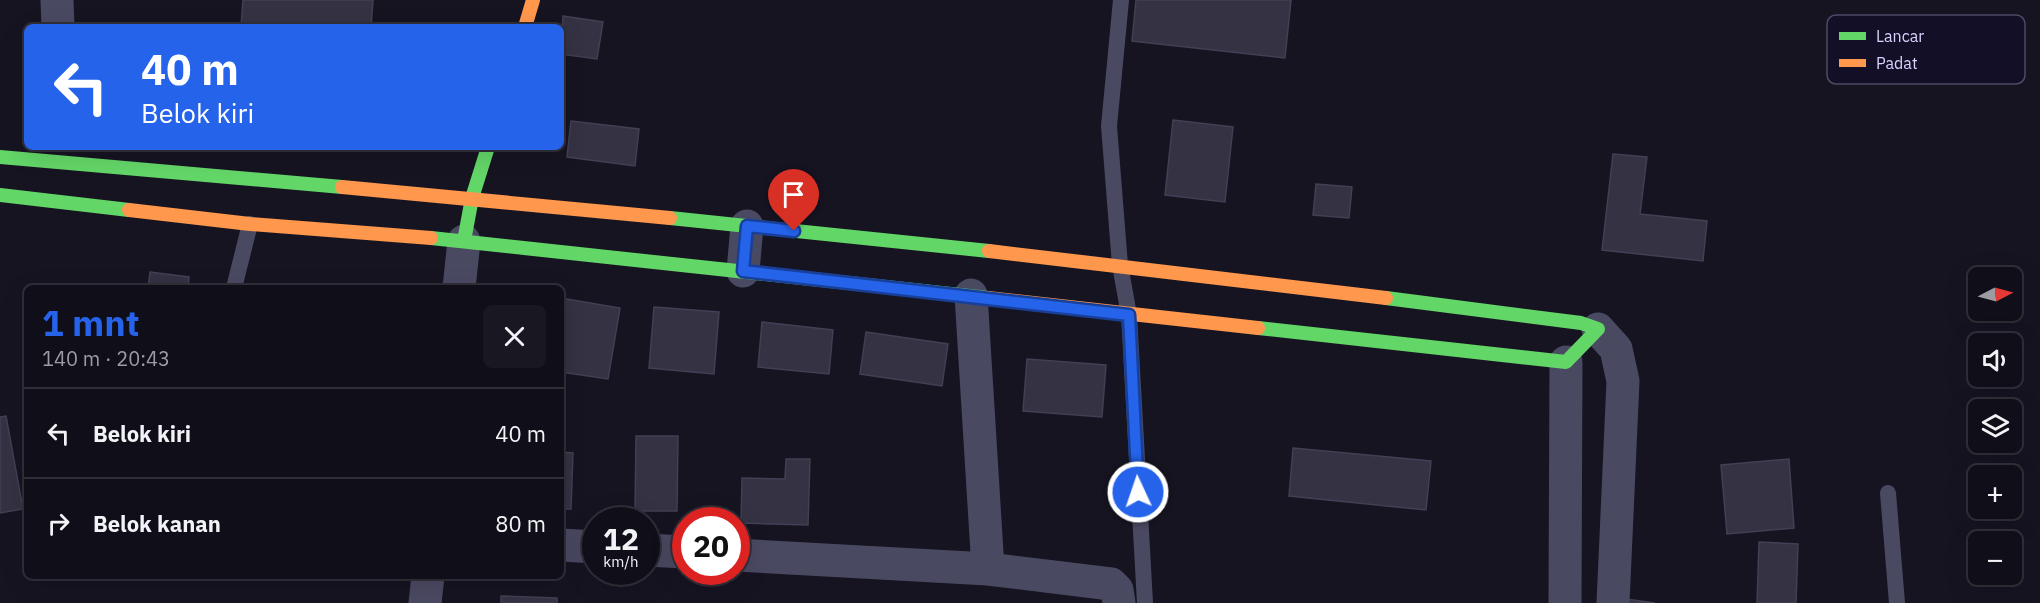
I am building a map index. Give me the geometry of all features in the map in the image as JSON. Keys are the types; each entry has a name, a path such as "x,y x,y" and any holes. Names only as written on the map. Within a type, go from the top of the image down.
{"main road":[{"path":"526,24 533,0"},
{"path":"464,241 472,198 487,150"},
{"path":"0,157 62,155 1120,265 1581,323 1598,329 1566,362 1129,315 971,295 464,241 250,224 0,195"}],"street":[{"path":"57,0 58,24"},
{"path":"62,155 63,201"},
{"path":"743,271 747,226"},
{"path":"459,285 464,241"},
{"path":"971,295 988,569"},
{"path":"1598,329 1616,349 1623,381 1613,603"},
{"path":"1564,603 1566,362"},
{"path":"564,545 582,546"},
{"path":"750,556 988,569 1111,584 1117,590 1119,603"},
{"path":"425,603 428,579"}],"lane":[{"path":"1121,0 1109,126 1120,265 1129,315 1144,603"},
{"path":"235,285 250,224"},
{"path":"1888,493 1897,603"}],"building":[{"path":"243,0 373,0 371,24 241,24"},
{"path":"1136,0 1291,0 1285,58 1132,41"},
{"path":"563,16 603,22 597,59 564,54"},
{"path":"1173,120 1233,127 1225,202 1165,195"},
{"path":"571,121 639,129 635,166 567,157"},
{"path":"1613,154 1647,157 1640,214 1707,221 1703,261 1602,250"},
{"path":"1316,184 1352,187 1349,218 1313,215"},
{"path":"150,272 189,277 188,285 148,285"},
{"path":"564,299 620,308 608,379 564,372"},
{"path":"654,307 719,312 714,374 649,368"},
{"path":"762,322 833,330 829,374 758,367"},
{"path":"866,332 948,344 942,386 860,374"},
{"path":"1027,359 1106,365 1102,417 1023,411"},
{"path":"6,416 23,509 0,513 0,417"},
{"path":"636,436 678,436 677,507 672,507 672,511 660,511 660,507 635,507"},
{"path":"1293,448 1431,461 1426,510 1289,496"},
{"path":"564,452 573,453 571,509 564,509"},
{"path":"786,459 810,459 808,525 750,523 750,507 741,507 742,478 785,479"},
{"path":"1789,459 1794,528 1727,534 1721,465"},
{"path":"1759,542 1798,544 1796,603 1757,603"},
{"path":"501,596 557,598 557,603 501,603"},
{"path":"1626,599 1655,603 1625,603"}],"traffic: fast":[{"path":"464,241 472,198 487,150"},
{"path":"0,157 342,187"},
{"path":"0,195 129,210"},
{"path":"670,218 989,251"},
{"path":"431,238 988,298"},
{"path":"1258,328 1566,362 1598,329 1581,323 1386,298"}],"traffic: slow":[{"path":"526,24 533,0"},
{"path":"342,187 670,218"},
{"path":"129,210 250,224 431,238"},
{"path":"989,251 1386,298"},
{"path":"988,298 1258,328"}],"route":[{"path":"794,231 747,226 743,271 971,295 1129,315 1138,492"}]}
